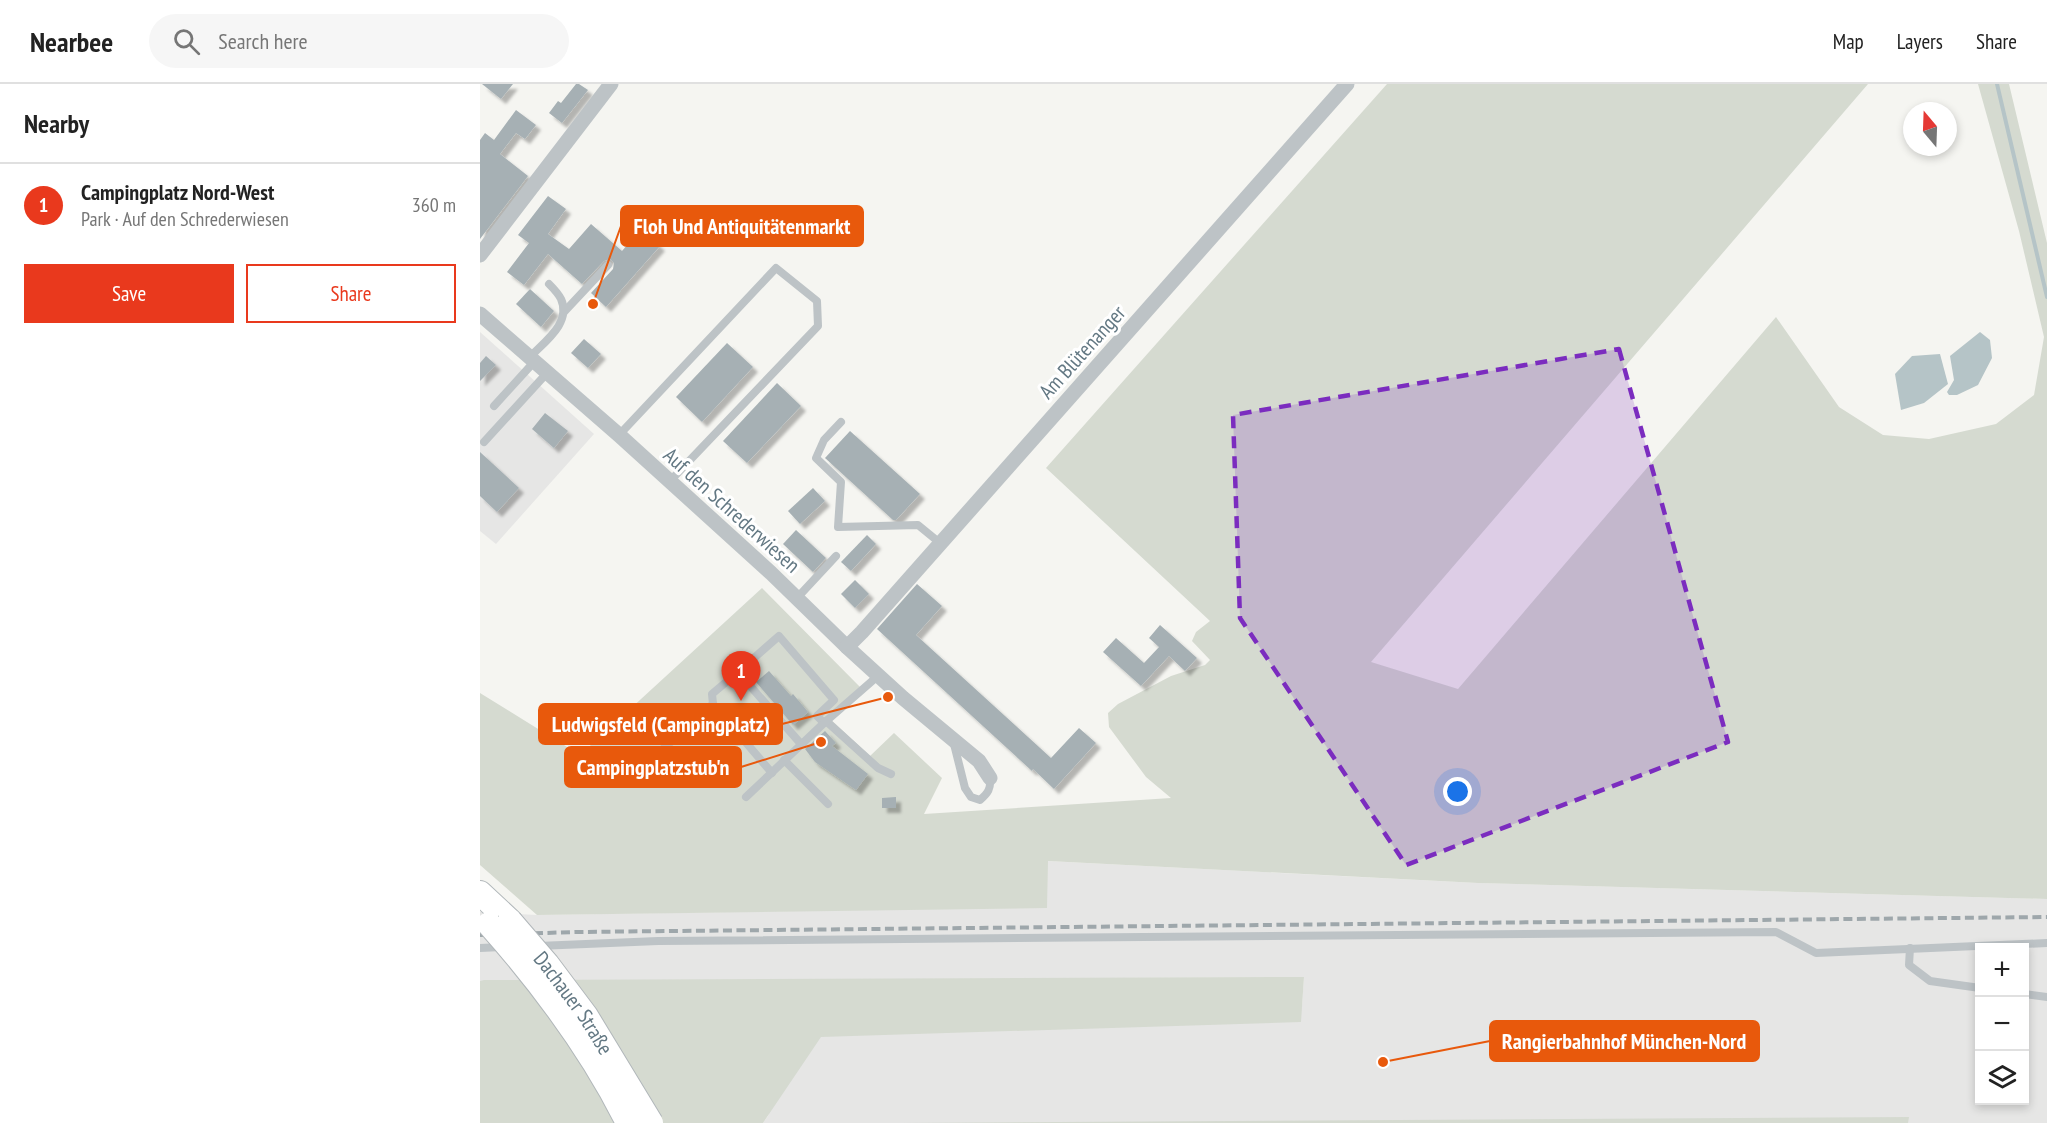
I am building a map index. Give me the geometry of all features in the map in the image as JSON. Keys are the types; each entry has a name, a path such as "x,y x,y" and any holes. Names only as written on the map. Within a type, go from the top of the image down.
{"main road":[{"name":"Dachauer Straße","path":"480,893 493,920 571,1024 628,1123"},
{"name":"Dachauer Straße","path":"493,920 547,964 586,1016 651,1123"}],"street":[{"path":"480,255 611,84"},
{"name":"Am Blütenanger","path":"847,646 1347,84"},
{"name":"Auf den Schrederwiesen","path":"480,314 670,481 879,675 979,761 990,778"}],"lane":[{"path":"494,406 555,332 564,312 608,265"},
{"path":"619,435 776,268 817,301 818,326 670,481"},
{"path":"549,284 560,298 564,312"},
{"path":"484,442 547,373"},
{"path":"841,422 824,440 816,458 841,482 838,527 918,525 940,543"},
{"path":"797,598 836,556"},
{"path":"772,772 713,704 712,694 779,636 834,700 817,716 878,768 891,774"},
{"path":"738,672 801,744"},
{"path":"746,796 879,675"},
{"path":"654,757 713,704"},
{"name":"Auf den Schrederwiesen","path":"953,739 964,788 971,796 980,800 987,794 991,786 990,778"},
{"path":"784,760 828,804"},
{"path":"480,948 658,941 1776,932 1816,952 2047,943"},
{"path":"1910,948 1909,965 1930,981 1975,987"},
{"path":"2029,994 2047,996"}],"highlighted area":[{"path":"1619,349 1728,742 1406,865 1240,618 1233,415"}],"shaded area":[{"path":"1387,84 1868,84 1371,662 1458,689 1776,317 1839,407 1883,435 1929,439 1996,424 2034,395 2044,337 2019,231 1978,84 2009,84 2047,243 2047,899 1478,883 1048,861 1047,908 537,915 480,865 480,693 580,755 762,588 860,687 827,716 870,756 894,733 942,778 924,814 1171,798 1146,777 1109,727 1108,713 1118,704 1171,676 1205,665 1210,660 1192,641 1196,632 1210,621 1046,468"},
{"path":"480,332 594,434 496,544 480,531"},
{"path":"1980,332 1990,340 1992,358 1978,385 1957,395 1949,395 1947,392 1954,380 1950,356"},
{"path":"1940,354 1948,384 1924,403 1901,410 1895,374 1912,356"},
{"path":"1047,861 1478,883 2047,899 2047,1123 763,1123 768,1116 800,1020 1302,1006 1304,977 480,981 480,912 537,915 1047,907"},
{"path":"1304,977 1301,1022 821,1037 763,1123 480,1123 480,981 484,980"},
{"path":"1909,1117 1908,1123 899,1123"}],"building":[{"path":"482,84 513,84 501,99"},
{"path":"576,84 588,90 562,123 549,113 558,101 561,103"},
{"path":"516,110 536,125 525,139 516,133 500,154 528,176 480,239 480,140 485,133 494,140"},
{"path":"548,196 566,209 548,234 569,249 591,224 622,251 641,229 660,246 606,307 591,293 613,269 614,263 610,259 604,261 582,284 548,254 524,285 507,272 529,243 518,235"},
{"path":"530,289 554,311 541,327 516,304"},
{"path":"584,339 601,354 588,368 571,353"},
{"path":"727,343 753,367 702,422 676,397"},
{"path":"486,356 496,365 480,381 480,363"},
{"path":"777,383 801,406 747,463 723,441"},
{"path":"545,413 568,431 554,448 532,429"},
{"path":"850,431 920,494 896,520 893,520 825,458"},
{"path":"480,452 519,488 497,512 480,496"},
{"path":"813,488 825,501 800,524 788,511"},
{"path":"796,530 826,558 813,572 783,544"},
{"path":"867,535 876,544 851,571 841,562"},
{"path":"855,580 869,594 855,608 841,594"},
{"path":"917,584 942,606 916,635 1051,758 1079,728 1096,743 1054,789 877,629"},
{"path":"1160,625 1197,658 1185,671 1169,656 1141,686 1103,652 1116,638 1144,663 1159,647 1149,638"},
{"path":"769,671 808,712 793,725 756,682"},
{"path":"825,731 836,743 832,746 868,774 856,790 815,762 805,749"},
{"path":"896,797 896,808 882,808 882,798"}],"waterway":[{"path":"1997,84 2047,297"}],"railway":[{"path":"480,935 576,932 2047,917"}],"place":[{"name":"Floh Und Antiquitätenmarkt","path":"593,304"},
{"name":"Ludwigsfeld (Campingplatz)","path":"888,697"},
{"name":"Campingplatz Nord-West","path":"741,701"},
{"name":"Campingplatzstub'n","path":"821,742"},
{"name":"Rangierbahnhof München-Nord","path":"1383,1062"}]}
